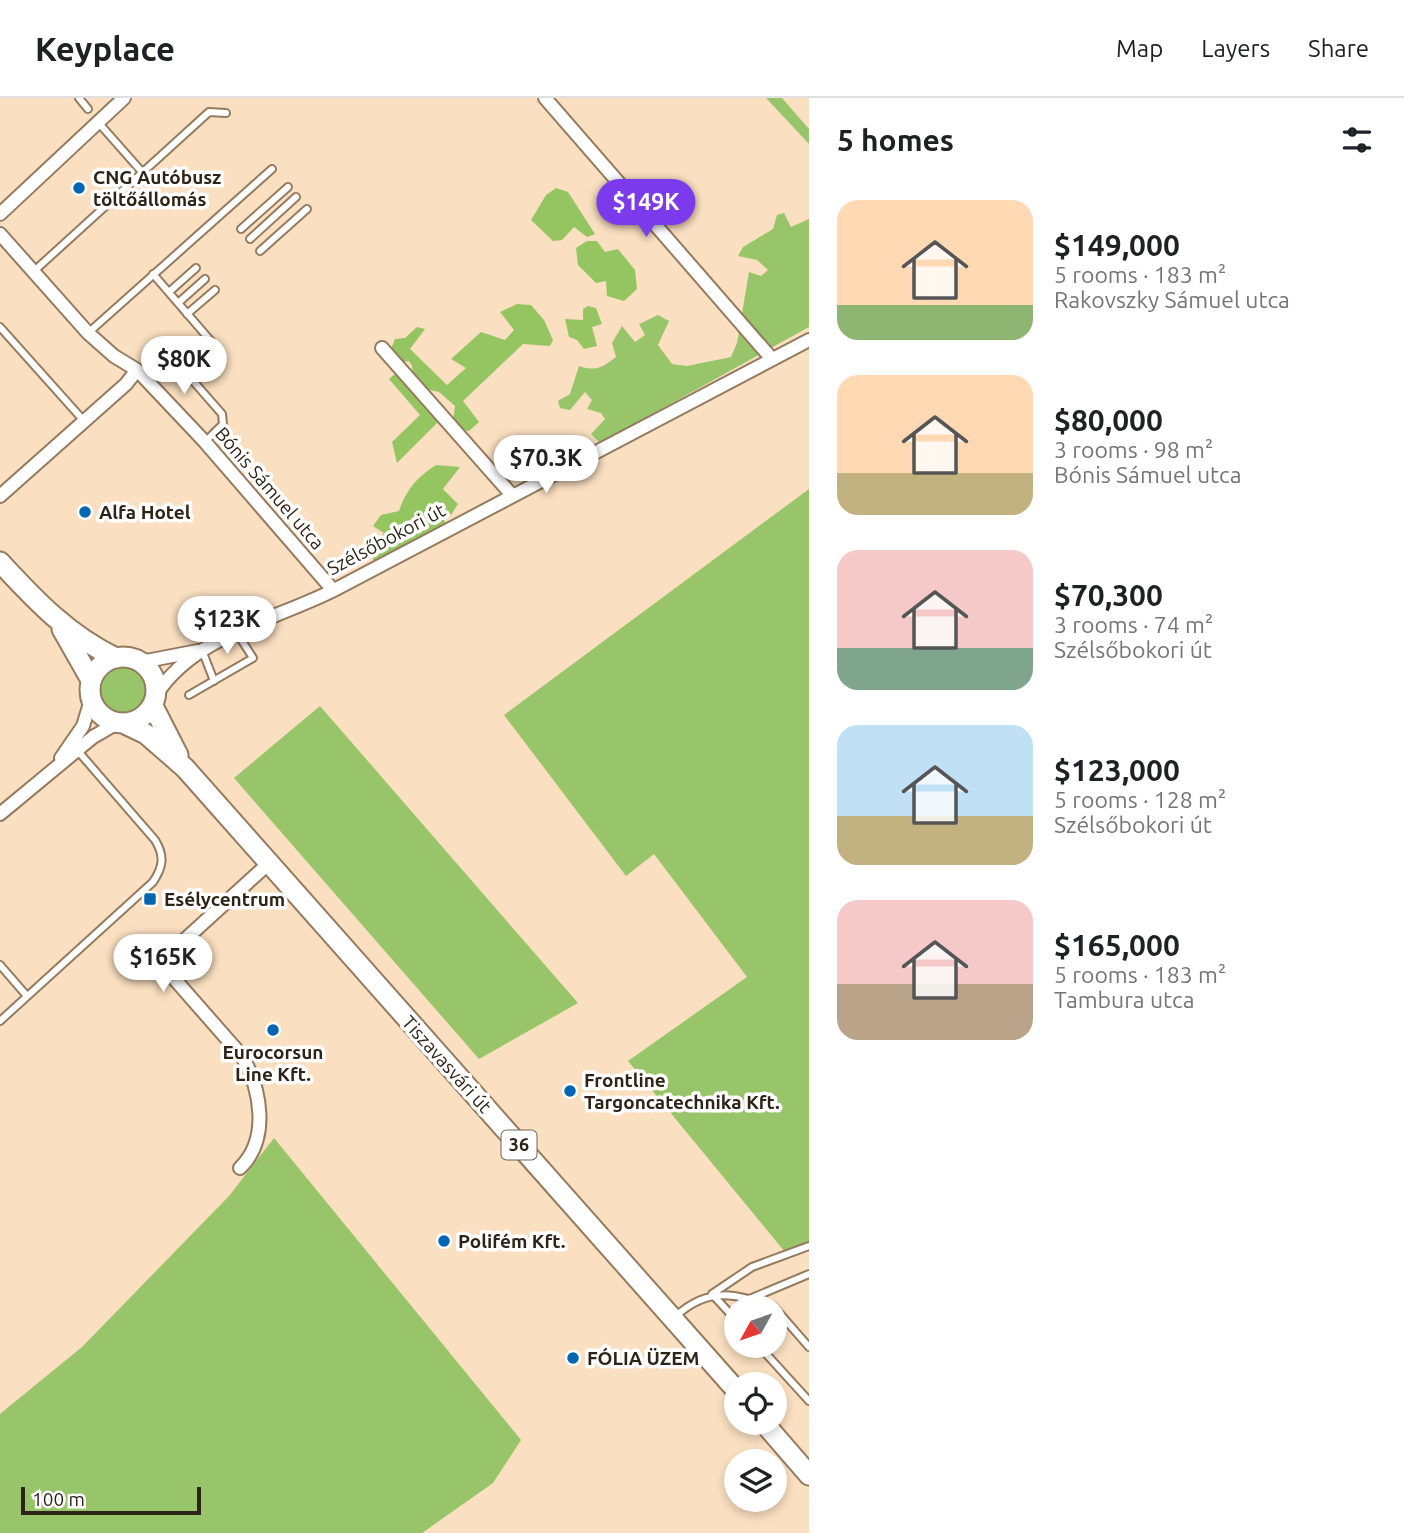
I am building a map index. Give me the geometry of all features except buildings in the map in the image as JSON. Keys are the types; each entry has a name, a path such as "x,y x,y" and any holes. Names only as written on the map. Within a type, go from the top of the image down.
{"main road":[{"path":"0,562 55,619 92,647 116,657 141,662"},
{"path":"55,619 91,680 91,700"},
{"path":"91,680 104,663 116,657"},
{"name":"36","path":"141,662 152,673 154,701 185,768"},
{"name":"36","path":"91,700 101,715 146,734 185,768"},
{"path":"121,724 144,717 154,701"},
{"name":"Tiszavasvári út","path":"185,768 724,1376"},
{"path":"774,1435 809,1475"}],"street":[{"path":"0,214 96,121 124,98"},
{"path":"545,98 772,359"},
{"name":"Bónis Sámuel utca","path":"0,234 88,333 114,356 136,370 205,442 332,590"},
{"name":"Szélsőbokori út","path":"202,650 332,590 809,340"},
{"path":"382,348 511,494"},
{"path":"0,496 136,370"},
{"path":"141,662 202,650"},
{"path":"154,701 174,672 202,650"},
{"path":"78,746 91,700"},
{"path":"0,814 78,746 121,724"},
{"path":"240,1168 253,1152 259,1127 257,1093 250,1069 242,1056 164,967 167,956 268,864"}],"lane":[{"path":"79,98 88,109"},
{"path":"33,272 209,112 226,113"},
{"path":"96,121 142,172"},
{"path":"88,333 272,169"},
{"path":"241,229 288,187"},
{"path":"250,239 296,197"},
{"path":"260,251 307,209"},
{"path":"169,292 196,268"},
{"path":"153,274 216,347"},
{"path":"178,303 205,279"},
{"path":"187,314 215,290"},
{"path":"0,327 84,421"},
{"path":"166,350 222,414 223,424 205,442"},
{"path":"189,695 253,658 237,633"},
{"path":"202,650 214,681"},
{"path":"0,1021 153,882 163,862 162,850 155,840 78,746"},
{"path":"0,965 27,996"},
{"path":"0,979 7,973"},
{"path":"674,1317 687,1306 712,1294 752,1267 809,1246"},
{"path":"757,1295 809,1274"},
{"path":"712,1294 724,1296"},
{"path":"712,1294 724,1307"},
{"path":"788,1323 809,1347"},
{"path":"770,1358 809,1401"}],"green space":[{"path":"766,98 782,98 809,129 809,144"},
{"path":"556,188 568,192 595,234 587,237 574,227 562,240 553,241 531,220 546,195"},
{"path":"784,213 791,227 809,219 809,327 600,443 591,434 605,419 601,413 587,409 592,400 585,392 570,410 560,408 558,401 570,394 579,366 599,368 607,363 616,357 612,343 622,326 635,342 645,335 639,324 658,315 669,321 658,345 672,364 687,366 731,357 737,343 749,272 761,276 768,270 757,260 738,256 743,247 773,229 777,215"},
{"path":"587,241 597,241 605,252 618,249 635,270 637,289 624,301 607,296 606,281 596,283 578,265 576,248"},
{"path":"517,304 531,305 544,320 553,340 550,346 523,344 463,401 479,422 469,431 452,428 455,406 439,392 421,388 413,378 409,361 396,364 388,356 395,339 405,338 417,327 425,329 410,349 447,385 466,368 451,359 481,332 505,340 514,330 500,312"},
{"path":"588,306 596,308 602,324 592,327 597,346 584,349 577,340 569,337 565,319 583,320 583,309"},
{"path":"397,372 440,420 397,463 392,442 420,415 389,379"},
{"path":"436,465 460,467 443,489 458,504 451,515 435,504 446,524 374,562 369,548 384,533 373,526 381,515 399,511 413,485"},
{"path":"809,489 809,1243 785,1252 628,1061 747,977 654,854 626,876 504,715"},
{"path":"123,664 142,672 150,691 142,710 123,718 104,710 96,691 104,672"},
{"path":"320,706 578,1003 479,1059 234,778"},
{"path":"274,1138 521,1440 493,1483 422,1533 0,1533 0,1414 82,1347 229,1196"}],"place":[{"name":"CNG Autóbusz töltőállomás","path":"79,188"},
{"name":"Alfa Hotel","path":"85,512"},
{"name":"Esélycentrum","path":"150,899"},
{"name":"Eurocorsun Line Kft.","path":"273,1030"},
{"name":"Frontline Targoncatechnika Kft.","path":"570,1091"},
{"name":"Polifém Kft.","path":"444,1241"},
{"name":"FÓLIA ÜZEM","path":"573,1358"}]}
